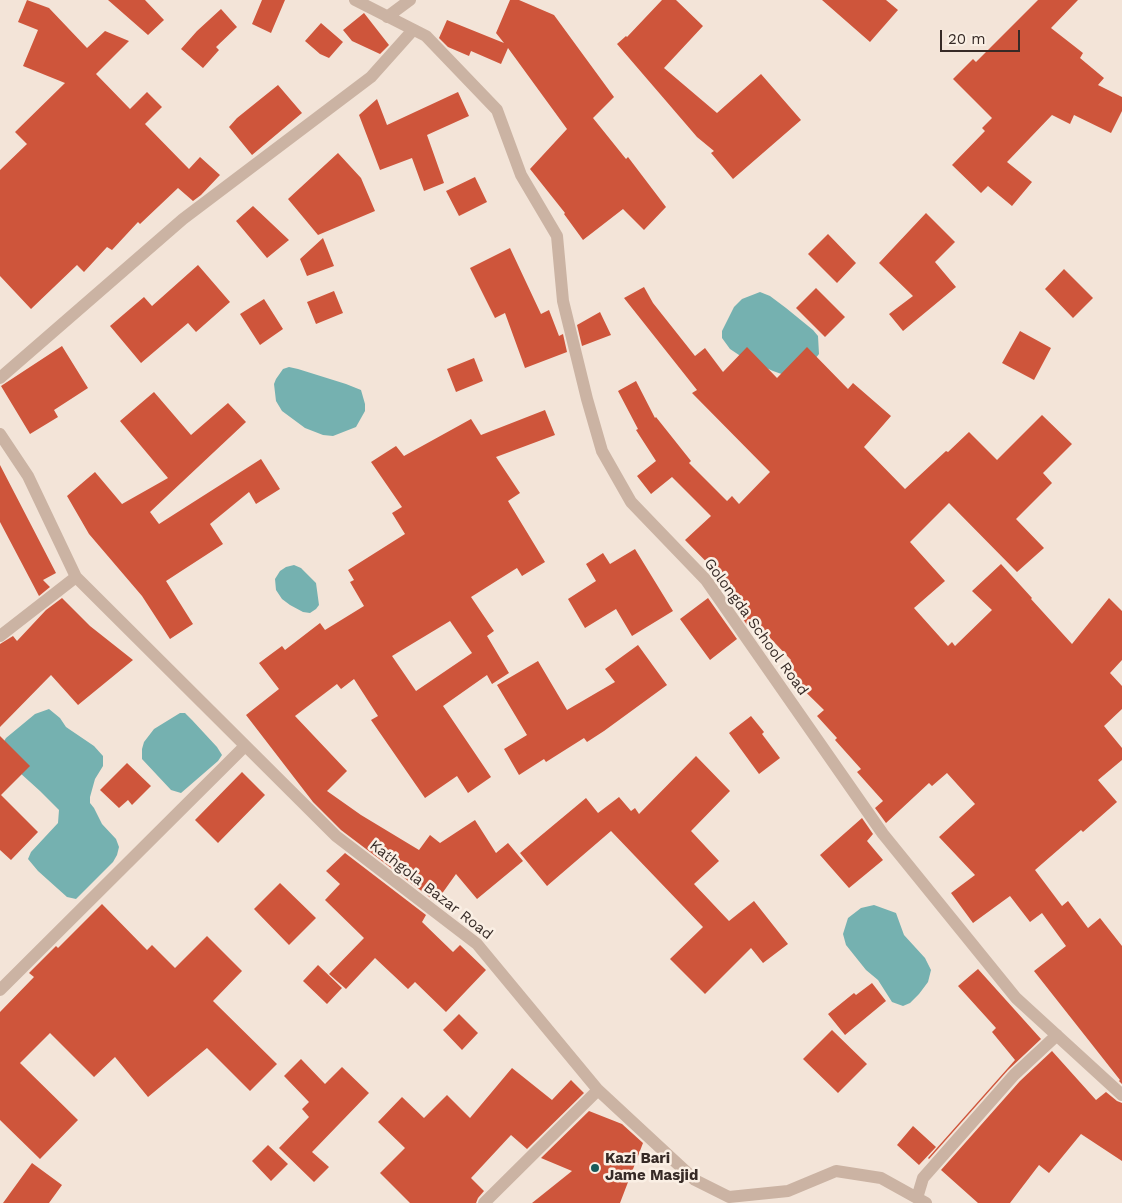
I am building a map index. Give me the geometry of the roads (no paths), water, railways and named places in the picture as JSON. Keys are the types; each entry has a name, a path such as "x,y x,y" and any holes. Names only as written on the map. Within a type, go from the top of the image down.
{"street":[{"name":"Golongda School Road","path":"354,0 426,36 497,110 521,175 557,236 563,301 590,408 602,451 631,502 706,580 883,834 1016,998 1122,1095"},
{"path":"387,17 410,0"},
{"path":"0,378 183,219 371,77 413,30"},
{"name":"Kathgola Bazar Road","path":"0,434 28,476 76,577 336,836 477,944 598,1090 696,1180 729,1197 788,1191 836,1171 881,1178 922,1200"},
{"path":"0,636 76,577"},
{"path":"0,990 245,746"},
{"path":"922,1200 923,1178 1014,1075 1057,1035"},
{"path":"484,1203 598,1090"}],"water":[{"path":"760,292 770,296 786,308 818,336 819,354 805,371 793,378 742,357 730,349 722,338 722,331 734,307 742,299"},
{"path":"289,367 361,390 365,411 356,427 333,436 323,435 305,428 282,411 276,401 274,384 283,369"},
{"path":"294,565 301,568 316,583 319,605 310,613 303,612 290,605 282,599 276,590 275,579 280,571"},
{"path":"49,709 60,718 66,727 94,746 103,756 103,766 95,779 90,803 102,824 116,839 119,847 113,862 76,899 67,897 38,871 28,859 31,852 58,823 59,810 19,772 1,746 6,738 35,714"},
{"path":"180,713 185,713 217,747 222,755 218,761 181,793 171,790 142,759 144,742 154,729"},
{"path":"874,905 896,913 904,935 925,958 931,970 928,982 919,994 910,1003 903,1006 892,1002 878,980 866,970 846,945 843,934 848,918 861,908"}],"place":[{"name":"Kazi Bari Jame Masjid","path":"595,1168"}]}
